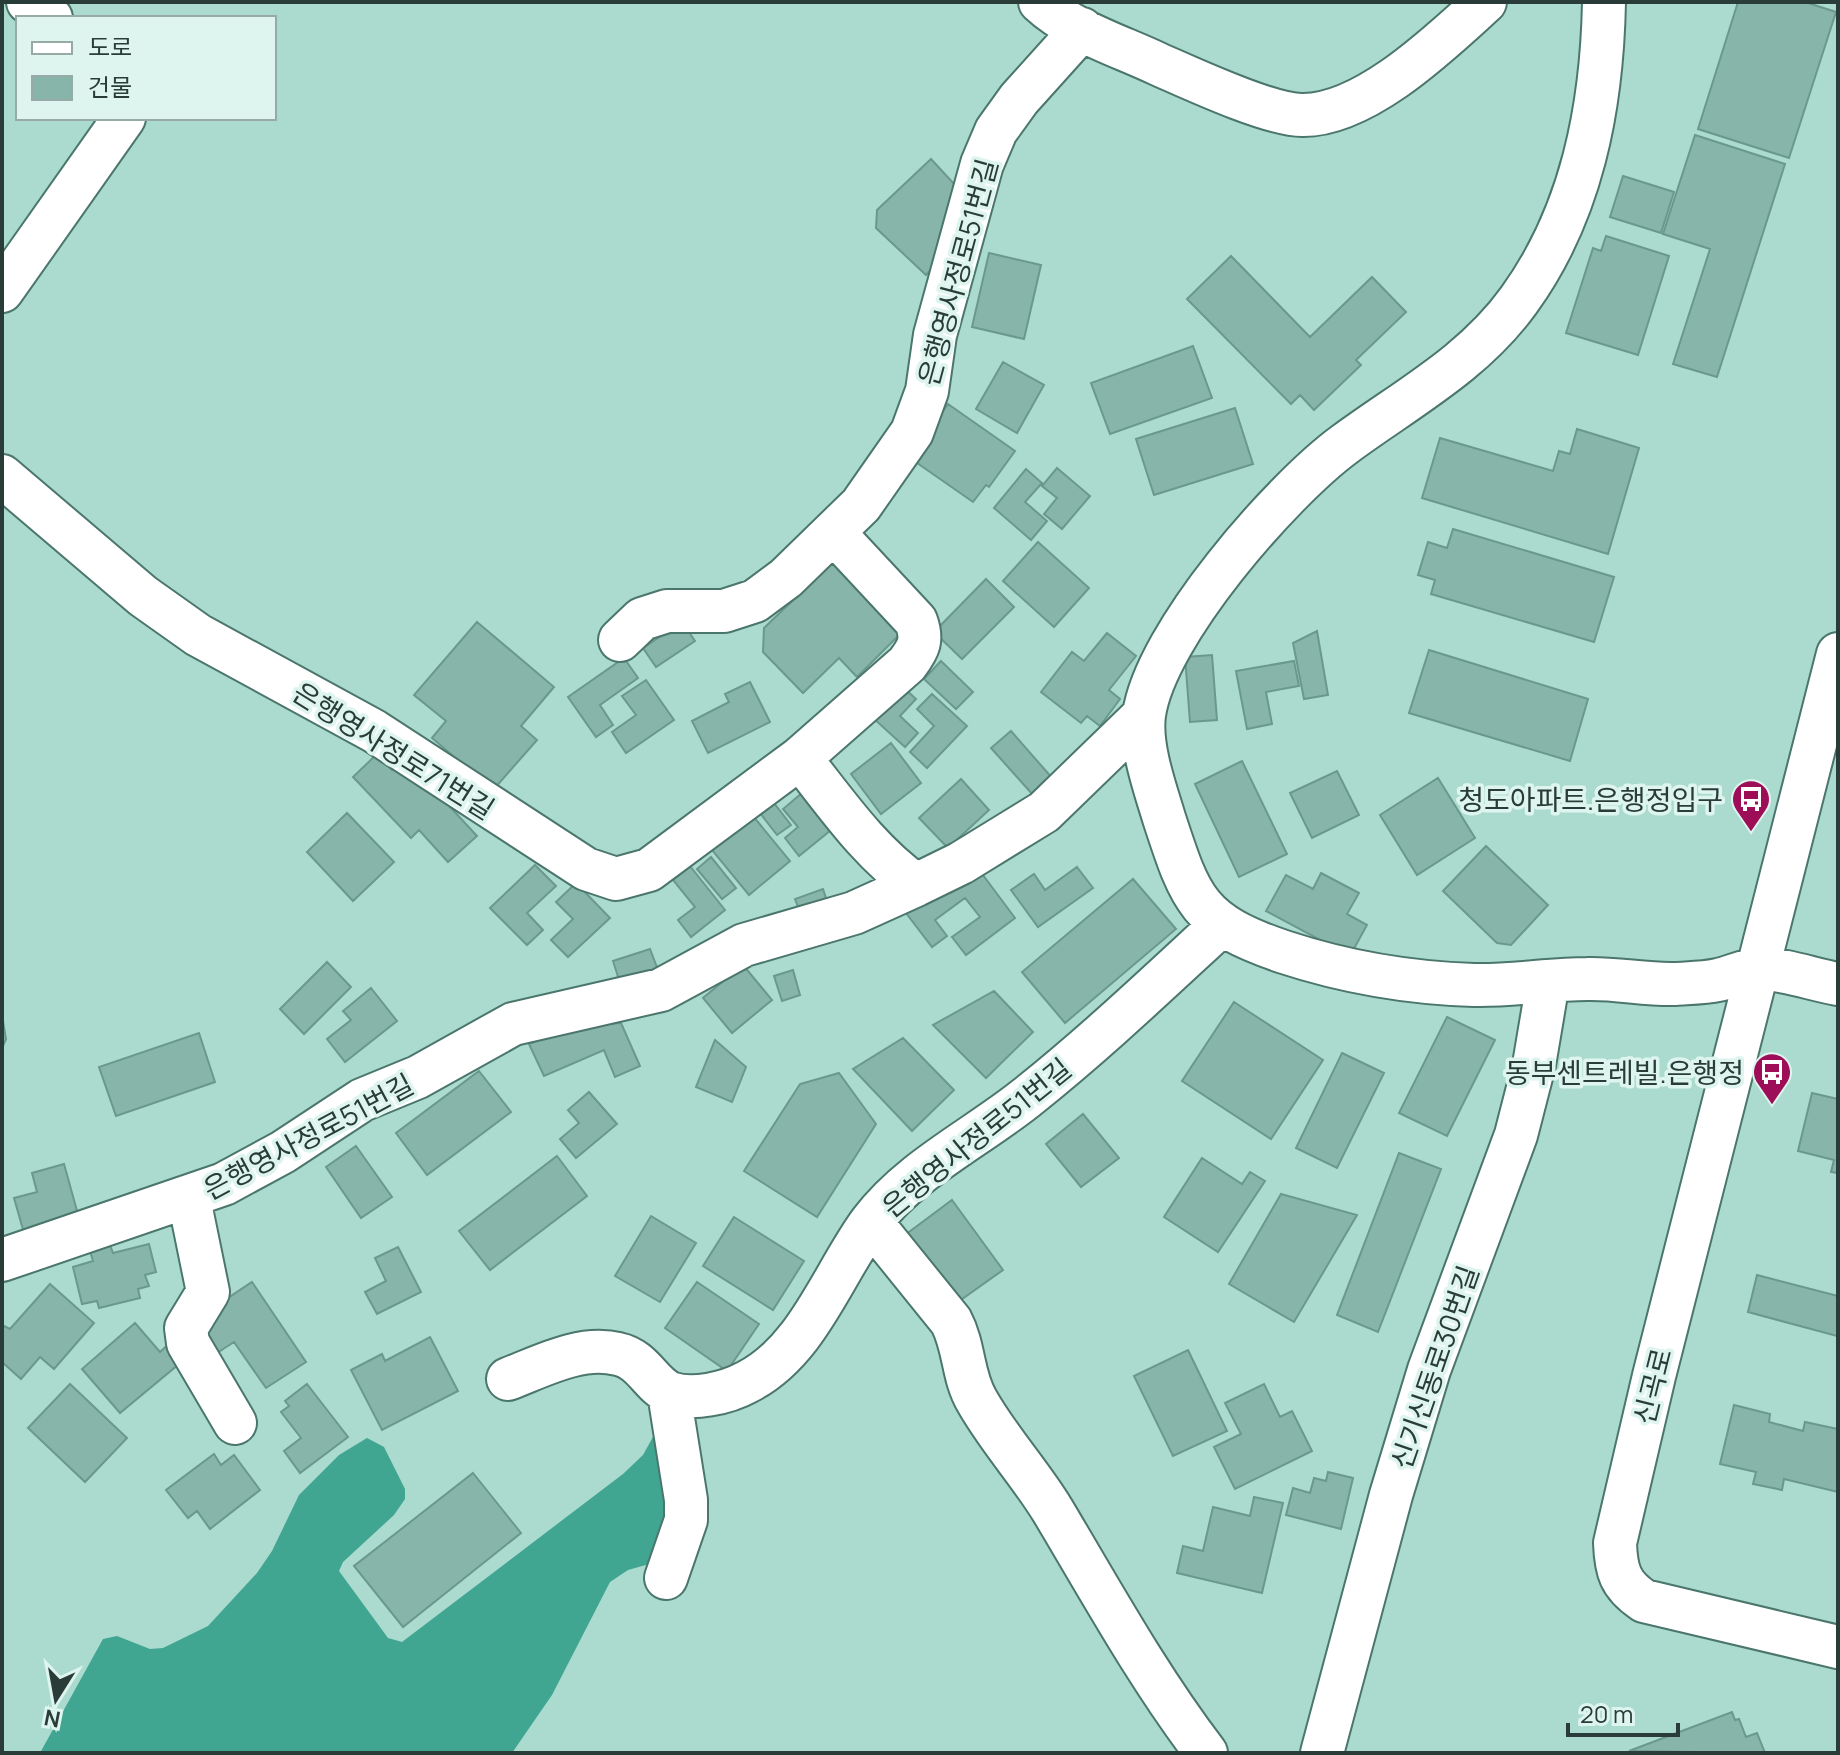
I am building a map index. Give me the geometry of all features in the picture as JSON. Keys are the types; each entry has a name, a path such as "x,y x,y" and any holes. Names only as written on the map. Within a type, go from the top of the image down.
{"street":[{"path":"28,2 48,16"},
{"path":"1040,2 1082,29 1170,69 1266,107 1300,116 1326,112 1354,102 1438,45 1485,2"},
{"name":"은행영사정로51번길","path":"2,1260 30,1248 189,1199 248,1173 362,1100 418,1077 513,1024 661,990 744,945 854,913 961,863 1044,812 1144,715 1164,660 1231,557 1258,526 1346,443 1418,396 1456,366 1495,331 1521,298 1556,240 1576,190 1591,137 1599,81 1604,2"},
{"name":"은행영사정로51번길","path":"620,640 642,619 667,611 724,611 755,601 786,578 861,505 912,432 927,391 935,335 982,164 996,131 1019,99 1082,29"},
{"path":"2,291 123,120"},
{"name":"은행영사정로71번길","path":"2,476 143,596 198,635 374,731 532,836 604,877 631,878 649,870 800,758 907,664 918,649 922,637 916,621 834,533"},
{"name":"신곡로","path":"1838,654 1633,1460 1615,1543 1616,1569 1626,1588 1644,1601 1838,1647"},
{"name":"은행영사정로51번길","path":"669,1393 721,1392 746,1383 773,1365 796,1340 871,1222 888,1202 914,1179 1026,1098 1220,926 1201,907 1174,848 1154,788 1144,715"},
{"path":"800,758 864,840 890,867 916,885"},
{"path":"1220,926 1284,952 1360,972 1474,985 1585,979 1669,984 1699,982 1760,969 1838,984"},
{"name":"신기신동로30번길","path":"1322,1753 1391,1495 1429,1370 1516,1135 1534,1065 1548,982"},
{"name":"은행영사정로51번길","path":"189,1199 208,1292 186,1328 186,1336 203,1372 235,1423"},
{"path":"871,1222 951,1321 960,1336 966,1373 976,1401 1051,1507 1151,1676 1206,1753"},
{"path":"508,1379 578,1353 601,1351 635,1360 669,1393 686,1500 686,1520 666,1578"}],"green space":[{"path":"665,1415 667,1559 628,1570 610,1582 552,1695 512,1753 40,1753 103,1639 117,1636 150,1649 163,1648 208,1626 257,1573 272,1551 299,1495 339,1455 367,1438 384,1447 405,1489 405,1499 394,1515 343,1562 339,1571 388,1638 402,1642 623,1474 643,1455"}],"building":[{"path":"1738,2 1805,2 1836,12 1789,158 1698,129"},
{"path":"1695,135 1785,164 1717,377 1673,364 1710,249 1663,234"},
{"path":"931,159 956,186 947,253 926,275 876,228 877,210"},
{"path":"1623,176 1674,192 1661,233 1610,217"},
{"path":"1606,236 1669,256 1638,355 1566,333 1593,248 1601,251"},
{"path":"989,253 1041,265 1024,339 972,327"},
{"path":"1231,256 1310,337 1372,277 1406,312 1356,360 1361,365 1314,410 1300,395 1291,404 1187,299"},
{"path":"1193,346 1212,398 1110,434 1091,383"},
{"path":"1003,362 1044,385 1017,433 976,409"},
{"path":"948,404 1015,451 989,487 986,485 973,502 910,458"},
{"path":"1235,408 1253,464 1154,495 1136,439"},
{"path":"1577,429 1639,448 1608,554 1422,498 1440,438 1553,471 1559,451 1570,454"},
{"path":"1057,468 1090,496 1062,529 1044,514 1057,498 1042,486"},
{"path":"1026,469 1042,483 1025,502 1047,521 1031,540 994,508"},
{"path":"1453,529 1614,577 1594,642 1431,594 1435,580 1418,575 1428,542 1447,548"},
{"path":"1038,542 1089,588 1054,627 1003,581"},
{"path":"833,562 902,632 857,677 839,658 803,693 763,652 764,628"},
{"path":"986,579 1014,607 962,659 934,632"},
{"path":"477,622 554,687 521,726 537,740 493,790 432,738 446,721 414,695"},
{"path":"682,622 695,641 656,667 643,648"},
{"path":"1317,631 1328,695 1304,699 1293,643"},
{"path":"1107,633 1136,656 1109,690 1120,699 1100,726 1087,716 1081,723 1041,692 1072,652 1084,661"},
{"path":"1429,650 1588,699 1570,761 1409,713"},
{"path":"1212,655 1217,720 1190,722 1185,657"},
{"path":"624,658 638,678 600,705 613,725 596,737 568,697"},
{"path":"941,661 973,692 956,709 924,679"},
{"path":"1294,661 1299,686 1266,692 1272,724 1247,729 1236,671"},
{"path":"646,680 674,720 626,753 612,732 636,715 622,696"},
{"path":"750,682 770,722 708,753 692,721 729,702 725,694"},
{"path":"902,686 916,699 900,716 918,733 905,747 872,717"},
{"path":"932,694 967,726 927,768 910,752 934,726 917,709"},
{"path":"1011,731 1053,779 1034,796 991,748"},
{"path":"891,743 921,783 881,814 851,774"},
{"path":"377,754 392,770 398,765 421,788 427,782 477,836 448,862 419,830 411,838 353,777"},
{"path":"1242,761 1287,854 1239,877 1195,784"},
{"path":"1337,771 1359,815 1312,838 1290,793"},
{"path":"1438,778 1475,838 1417,875 1380,815"},
{"path":"961,779 989,810 948,848 919,818"},
{"path":"802,793 831,830 799,856 785,838 798,827 783,809"},
{"path":"774,803 791,825 777,835 760,813"},
{"path":"748,810 790,861 749,895 707,844"},
{"path":"347,813 394,862 353,901 307,852"},
{"path":"1486,846 1548,905 1511,945 1497,943 1443,891"},
{"path":"711,857 736,888 722,899 697,869"},
{"path":"974,863 1015,918 966,955 952,937 980,917 965,898 935,920 947,936 932,947 906,913"},
{"path":"535,865 556,886 527,913 543,930 527,945 490,908"},
{"path":"690,866 725,910 691,937 678,920 695,907 673,880"},
{"path":"1077,867 1093,888 1038,927 1011,890 1034,874 1045,890"},
{"path":"1321,873 1359,893 1347,914 1367,925 1350,956 1266,911 1286,875 1313,889"},
{"path":"1133,879 1176,929 1065,1023 1022,972"},
{"path":"576,883 610,918 568,957 551,940 573,919 556,902"},
{"path":"823,889 829,907 802,917 795,899"},
{"path":"650,949 658,970 620,983 613,961"},
{"path":"327,962 351,987 304,1034 280,1009"},
{"path":"743,965 772,1000 732,1033 703,998"},
{"path":"793,970 800,995 782,1001 774,976"},
{"path":"371,988 397,1021 345,1062 327,1039 351,1020 343,1011"},
{"path":"994,991 1033,1032 986,1078 933,1025"},
{"path":"1234,1002 1323,1060 1271,1139 1182,1081"},
{"path":"2,1015 6,1039 2,1048"},
{"path":"1447,1017 1495,1040 1447,1136 1399,1113"},
{"path":"621,1023 640,1066 615,1077 604,1050 544,1076 529,1044 569,1027"},
{"path":"199,1033 215,1082 116,1116 99,1067"},
{"path":"903,1038 954,1090 912,1131 853,1069"},
{"path":"715,1040 746,1067 732,1102 696,1087"},
{"path":"1342,1053 1384,1073 1337,1168 1296,1148"},
{"path":"479,1071 511,1112 427,1175 396,1133"},
{"path":"839,1073 876,1124 817,1217 744,1171 800,1084"},
{"path":"589,1092 617,1124 576,1158 560,1139 579,1123 568,1110"},
{"path":"1812,1093 1838,1099 1838,1173 1831,1172 1834,1160 1798,1151"},
{"path":"1083,1114 1119,1158 1081,1187 1046,1144"},
{"path":"356,1146 392,1197 361,1218 326,1167"},
{"path":"1399,1153 1441,1169 1378,1332 1337,1315"},
{"path":"557,1156 587,1196 490,1270 459,1231"},
{"path":"1202,1158 1242,1184 1250,1172 1265,1181 1218,1252 1164,1217"},
{"path":"64,1164 79,1218 24,1233 14,1198 37,1192 32,1173"},
{"path":"1281,1194 1357,1215 1294,1322 1229,1284"},
{"path":"952,1200 1003,1270 955,1304 905,1235"},
{"path":"651,1216 696,1243 660,1302 615,1276"},
{"path":"734,1217 804,1261 773,1310 703,1266"},
{"path":"149,1244 156,1272 145,1275 149,1286 138,1289 140,1298 99,1308 97,1301 82,1304 73,1267 93,1261 90,1251 110,1245 113,1253"},
{"path":"398,1247 421,1292 377,1314 365,1292 386,1281 375,1258"},
{"path":"1757,1275 1838,1296 1837,1336 1748,1312"},
{"path":"252,1282 306,1362 266,1388 234,1342 214,1355 197,1330 204,1314"},
{"path":"697,1282 759,1324 727,1371 665,1328"},
{"path":"50,1284 94,1323 54,1369 40,1357 21,1379 2,1362 2,1325 10,1329"},
{"path":"135,1323 160,1352 171,1342 185,1359 120,1413 82,1369"},
{"path":"430,1337 458,1391 382,1430 351,1370 382,1354 385,1361"},
{"path":"1188,1350 1227,1431 1173,1456 1134,1376"},
{"path":"70,1384 127,1438 85,1482 28,1428"},
{"path":"307,1384 348,1437 300,1473 284,1451 301,1438 281,1412 289,1406 285,1401"},
{"path":"1264,1384 1280,1417 1292,1411 1312,1451 1235,1489 1214,1447 1241,1434 1225,1403"},
{"path":"1734,1405 1770,1414 1769,1422 1803,1431 1805,1422 1838,1429 1838,1492 1784,1479 1782,1490 1753,1484 1756,1472 1720,1464"},
{"path":"214,1454 221,1465 234,1455 260,1490 210,1529 197,1511 188,1518 166,1490"},
{"path":"1328,1472 1353,1478 1341,1529 1286,1515 1293,1488 1310,1493 1314,1478 1326,1481"},
{"path":"473,1473 521,1533 403,1627 354,1566"},
{"path":"1254,1497 1283,1503 1262,1593 1177,1573 1183,1546 1203,1551 1213,1507 1250,1516"},
{"path":"1732,1712 1735,1720 1739,1719 1746,1737 1757,1733 1765,1753 1629,1751"}],"place":[{"name":"청도아파트.은행정입구","path":"1751,833"},
{"name":"동부센트레빌.은행정","path":"1772,1106"}]}
